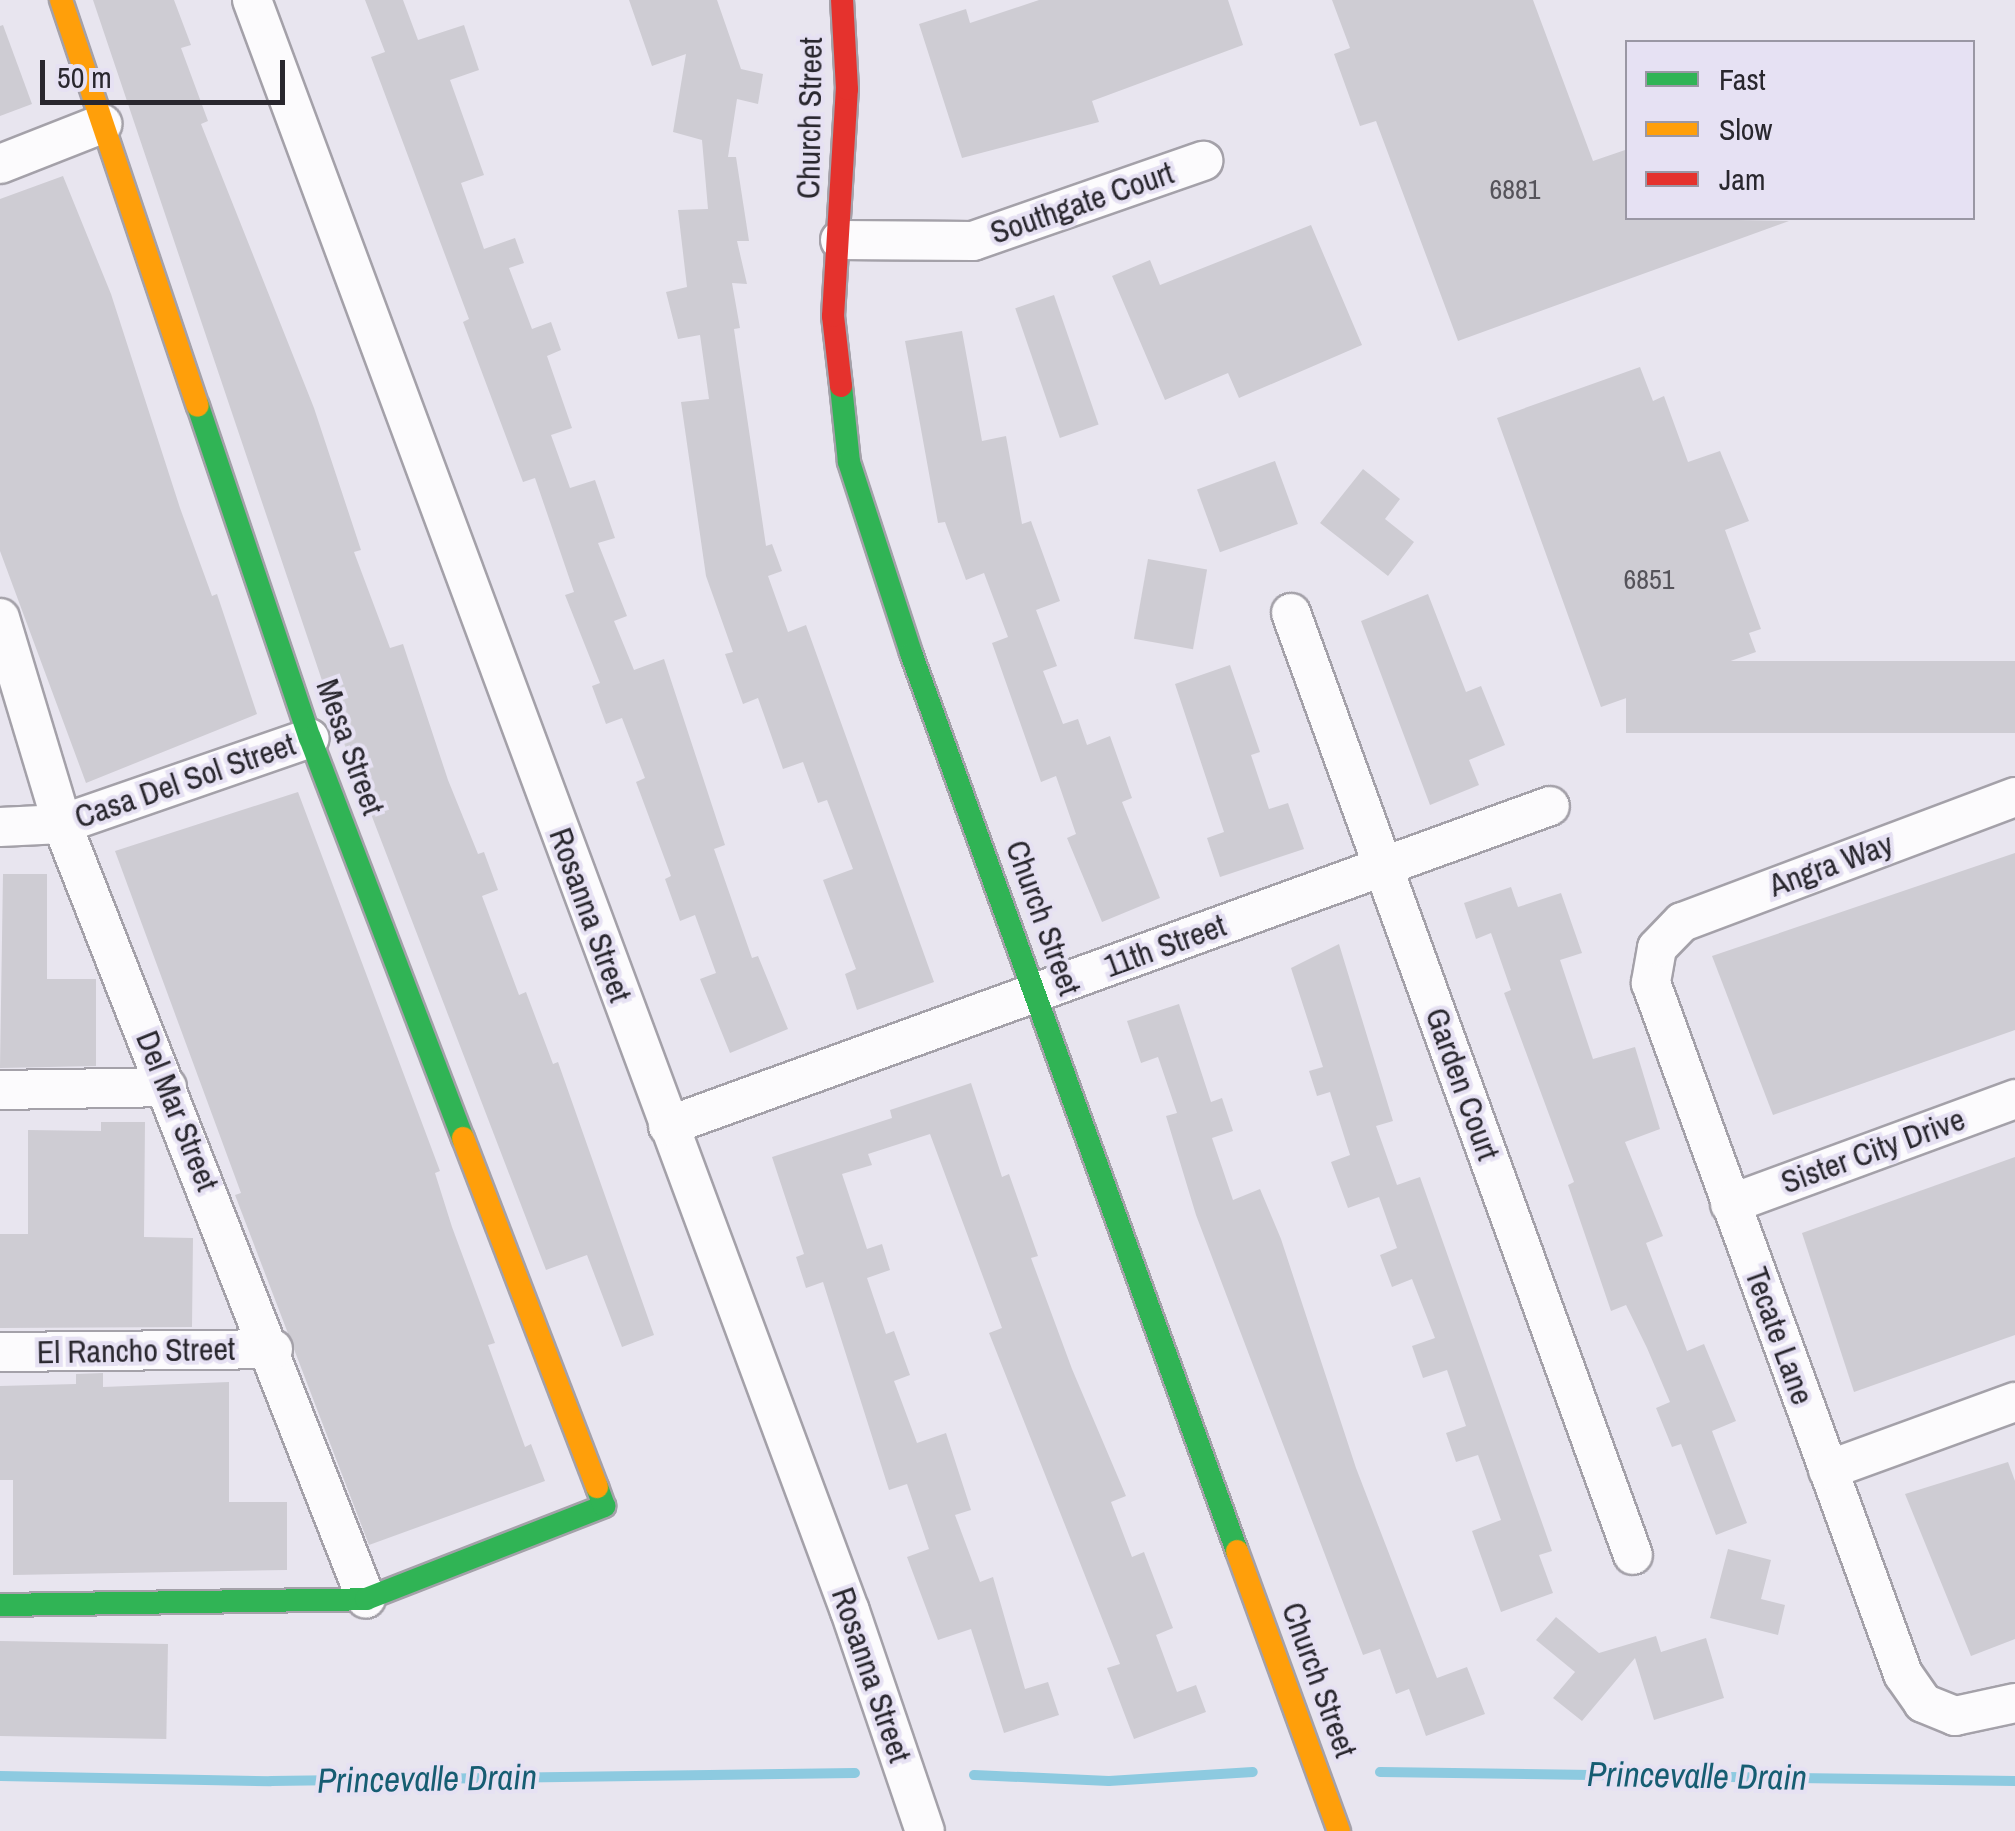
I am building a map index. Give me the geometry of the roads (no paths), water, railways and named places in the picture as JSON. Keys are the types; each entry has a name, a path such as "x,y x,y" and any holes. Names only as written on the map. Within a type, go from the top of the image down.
{"street":[{"name":"Mesa Street","path":"61,0 310,738 604,1506 366,1600"},
{"name":"Rosanna Street","path":"252,0 925,1831"},
{"name":"Church Street","path":"842,0 847,89 833,316 848,462 1339,1831"},
{"path":"0,164 102,124"},
{"name":"Southgate Court","path":"840,240 973,241 1203,161"},
{"name":"Garden Court","path":"1291,613 1633,1554"},
{"name":"Del Mar Street","path":"0,618 62,824 272,1349 366,1600"},
{"name":"Casa Del Sol Street","path":"0,827 62,824 310,738"},
{"name":"Angra Way","path":"1657,948 1698,914 2015,797"},
{"name":"11th Street","path":"668,1126 1550,806"},
{"name":"Tecate Lane","path":"1657,948 1655,999 1903,1674 1937,1712 1972,1717 2015,1703"},
{"path":"0,1090 167,1087"},
{"name":"Sister City Drive","path":"1730,1204 2015,1099"},
{"name":"El Rancho Street","path":"0,1352 272,1349"},
{"path":"1828,1470 2015,1402"},
{"path":"0,1605 366,1600"}],"waterway":[{"name":"Princevalle Drain","path":"974,1775 1109,1781 1253,1772"},
{"name":"Princevalle Drain","path":"1380,1772 2015,1781"},
{"name":"Princevalle Drain","path":"0,1776 271,1781 855,1773"}]}
